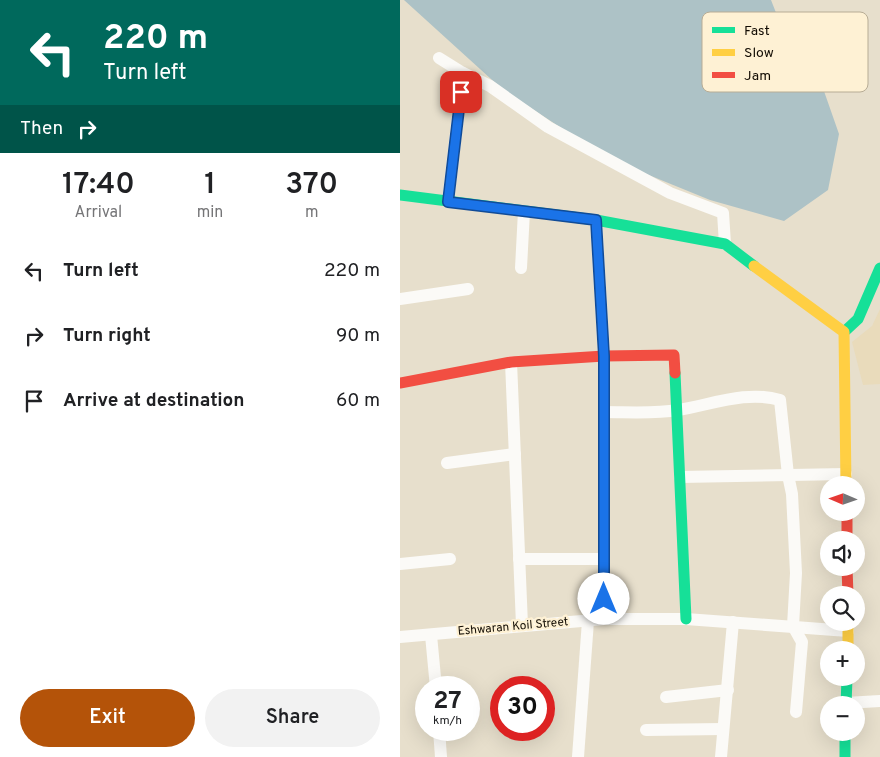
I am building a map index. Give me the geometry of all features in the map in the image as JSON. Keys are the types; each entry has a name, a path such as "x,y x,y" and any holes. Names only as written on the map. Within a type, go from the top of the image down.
{"street":[{"path":"439,58 463,73 490,86 548,126 661,188 723,213 725,244"},
{"path":"448,202 463,73"},
{"path":"400,195 596,220 725,244 844,332"},
{"path":"521,268 524,211"},
{"path":"596,220 604,356 604,619"},
{"path":"846,476 844,332 858,319 880,268"},
{"path":"400,299 468,289"},
{"path":"400,383 511,362 674,354 686,619"},
{"path":"511,362 522,625"},
{"path":"604,412 676,411 721,400 762,398 780,400 788,475 792,494 796,573 793,626 802,642 796,712"},
{"path":"446,463 514,454"},
{"path":"680,477 788,475 820,477"},
{"path":"519,558 604,559"},
{"path":"400,564 450,559"},
{"name":"Eshwaran Koil Street","path":"400,638 522,625 604,619 686,619 820,626"},
{"path":"578,757 588,621"},
{"path":"721,757 733,622"},
{"path":"431,635 435,676"},
{"path":"666,697 728,690"},
{"path":"865,702 880,701"},
{"path":"646,730 723,729"},
{"path":"440,741 441,757"},
{"path":"845,741 845,757"}],"shaded area":[{"path":"404,0 771,0 776,12 702,12 702,92 824,92 839,134 828,190 784,221 710,200 607,158 502,89"},
{"path":"880,309 880,384 863,385 852,342 872,326"}],"traffic: fast":[{"path":"400,195 596,220 725,244 754,266"},
{"path":"844,332 858,319 880,268"},
{"path":"675,373 686,619"},
{"path":"846,696 847,686"},
{"path":"845,741 845,757"}],"traffic: slow":[{"path":"754,266 844,332 846,476"},
{"path":"848,631 848,641"}],"traffic: jam":[{"path":"400,383 511,362 604,356 674,355 675,373"},
{"path":"847,521 847,531"},
{"path":"847,576 848,586"}],"route":[{"path":"461,92 448,202 596,220 604,356 604,599"}]}
